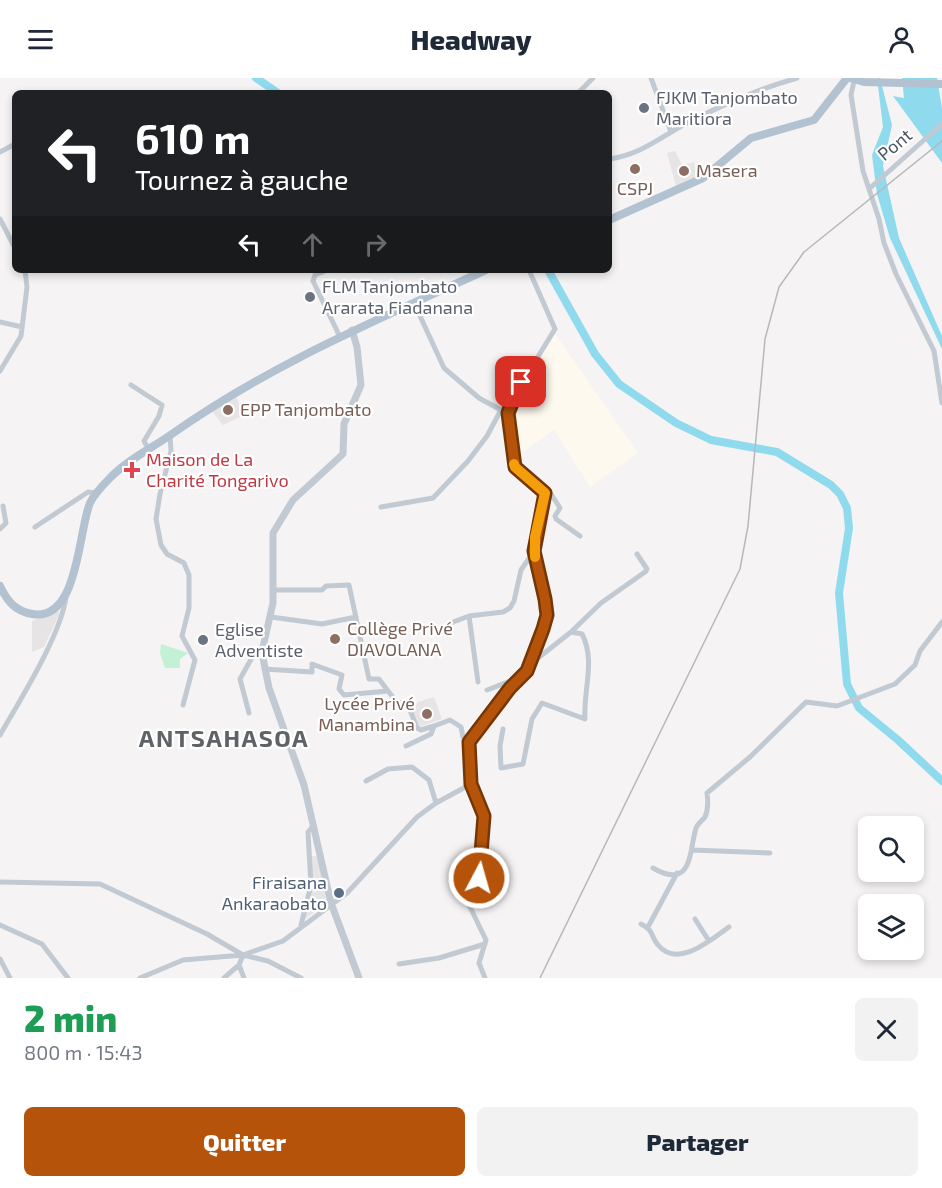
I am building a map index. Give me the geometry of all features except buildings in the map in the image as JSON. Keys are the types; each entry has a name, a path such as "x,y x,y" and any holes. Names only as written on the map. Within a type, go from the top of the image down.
{"main road":[{"path":"612,219 703,178 751,138 814,120 850,79 866,82 940,84"},
{"path":"0,586 14,607 37,615 56,607 66,597 90,503 111,477 228,395 352,330 479,273"}],"street":[{"path":"581,90 593,78"},
{"path":"651,78 671,132"},
{"path":"612,158 644,150 671,132 718,108 797,78"},
{"path":"850,79 863,171 892,264 934,351 940,376 942,403"},
{"name":"Pont","path":"869,189 942,124"},
{"path":"0,219 12,242"},
{"path":"0,370 18,343 27,287 25,273"},
{"path":"321,273 315,275 313,281 340,337"},
{"path":"381,507 433,498 468,462 487,436 501,410 512,399 555,329 530,273"},
{"path":"414,303 444,368 479,398 501,410"},
{"path":"0,322 22,327"},
{"path":"352,330 357,347 361,385 344,423 343,453 293,500 273,533 271,617 262,647 264,669 297,761 331,903 359,978"},
{"path":"937,361 942,368"},
{"path":"131,385 162,405 159,416 144,441 149,450"},
{"path":"512,399 508,413 515,467 545,493 551,494 560,508 555,516 556,519 580,536"},
{"path":"170,435 171,451 159,494 156,519 161,545 167,554 184,563 189,575 189,608 182,636 195,660 183,705"},
{"path":"34,527 88,492 97,493"},
{"path":"527,671 547,615 534,551 545,493"},
{"path":"0,529 6,523 3,506"},
{"path":"448,624 469,616 510,608 521,570 534,551"},
{"path":"484,978 479,963 486,944 470,907 479,904 484,816 471,784 469,742 517,679 535,660 572,632 601,603 645,572 647,569 637,554"},
{"path":"273,590 322,590 326,586 349,585 369,679 379,679 396,701 408,705 417,728 421,730 450,720 461,727 463,737 469,742"},
{"path":"0,735 26,690 60,621 66,597"},
{"path":"469,616 478,682"},
{"path":"271,617 322,624 356,617"},
{"path":"653,868 660,873 677,873 686,868 696,829 704,818 707,793 750,757 806,702 816,701 837,706 895,684 915,665 920,651 942,622"},
{"path":"503,729 500,746 501,768 523,764 532,719 541,704 545,702 585,719 584,696 589,677 587,646 582,634 572,632"},
{"path":"249,713 240,679 254,654 262,647"},
{"path":"264,669 312,672 312,664 342,675 339,689 344,695 388,691"},
{"path":"487,690 517,679"},
{"path":"406,746 431,735 434,726"},
{"path":"366,781 388,770 412,767 429,780 436,803"},
{"path":"141,978 183,960 243,955 283,940 347,893 402,831 436,803 471,784"},
{"path":"302,926 311,885 308,832 313,826"},
{"path":"692,850 770,853"},
{"path":"648,927 677,873"},
{"path":"0,882 100,884 207,934 243,955 268,961 301,978"},
{"path":"695,919 709,941"},
{"path":"641,924 648,927 659,946 673,955 681,955 709,941 729,927"},
{"path":"0,925 42,944 68,978"},
{"path":"399,964 439,958 486,944"},
{"path":"224,978 239,965 243,955"},
{"path":"0,959 10,978"},
{"path":"239,965 244,978"}],"shaded area":[{"name":"Masera","path":"675,151 682,165 694,162 697,176 676,186 667,153"},
{"path":"554,332 638,453 590,487 554,430 517,456 511,407"},
{"name":"EPP Tanjombato","path":"236,396 244,415 223,425 212,411"},
{"path":"58,610 60,613 44,647 32,652 32,621"},
{"name":"Lycée Privé Manambina","path":"434,697 442,719 419,727 412,708 418,702"},
{"path":"312,856 318,856 328,901 303,921 310,897"}],"green space":[{"path":"161,644 188,653 180,659 180,668 165,668 160,653"}],"water":[{"path":"877,78 880,78 892,125 883,166 899,238 942,336 942,349 890,238 877,194 872,155 883,127"},
{"path":"902,78 937,78 942,108 942,163 893,96 904,98"}],"waterway":[{"path":"256,78 274,90"},
{"path":"550,273 595,354 619,384 676,423 711,440 777,452 831,485 840,494 847,508 849,528 839,593 847,684 859,708 942,781"}],"railway":[{"path":"540,978 740,569 748,526 765,339 779,287 804,252 942,141"}],"slow traffic":[{"path":"514,464 545,493 535,537 535,557"}],"place":[{"name":"FJKM Tanjombato Maritiora","path":"644,108"},
{"name":"CSPJ","path":"635,169"},
{"name":"Masera","path":"684,171"},
{"name":"FLM Tanjombato Ararata Fiadanana","path":"310,297"},
{"name":"EPP Tanjombato","path":"228,410"},
{"name":"Maison de La Charité Tongarivo","path":"132,470"},
{"name":"Collège Privé DIAVOLANA","path":"335,639"},
{"name":"Eglise Adventiste","path":"203,640"},
{"name":"Lycée Privé Manambina","path":"427,714"},
{"name":"Firaisana Ankaraobato","path":"339,893"}],"district":[{"name":"ANTSAHASOA","path":"224,739"}],"route":[{"path":"479,878 484,816 471,784 469,742 517,679 527,671 547,615 534,551 545,493 515,467 508,413 521,382"}]}
